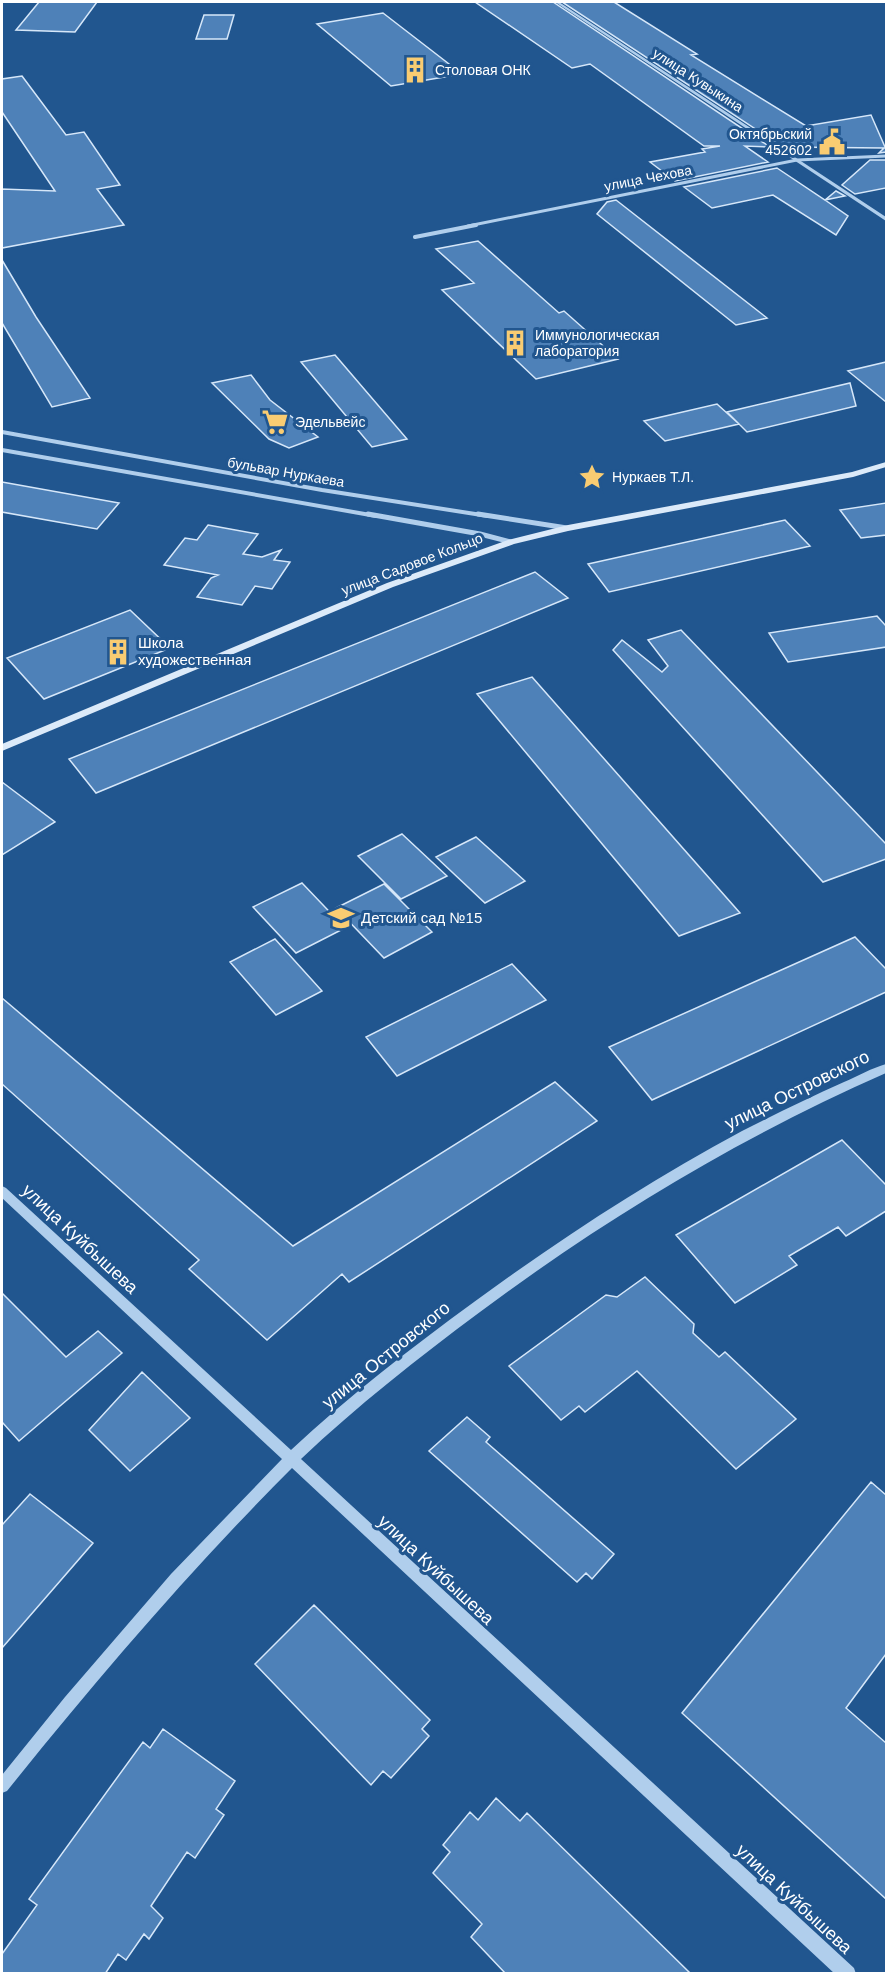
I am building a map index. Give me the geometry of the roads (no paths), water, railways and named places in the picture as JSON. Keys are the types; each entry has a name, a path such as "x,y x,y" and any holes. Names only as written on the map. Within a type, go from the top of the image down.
{"main road":[{"name":"улица Садовое Кольцо","path":"853,474 886,465"},
{"name":"улица Садовое Кольцо","path":"2,748 390,585 511,542 568,528 853,474 886,470"}],"street":[{"name":"улица Кувыкина","path":"557,2 886,219"},
{"name":"улица Чехова","path":"415,237 796,160 886,156"},
{"name":"бульвар Нуркаева","path":"2,432 322,490 568,528"},
{"name":"бульвар Нуркаева","path":"2,450 480,534 511,542"},
{"name":"улица Островского","path":"2,1786 116,1647 194,1559 291,1460 424,1346 490,1296 582,1233 681,1171 744,1136 886,1068"},
{"name":"улица Куйбышева","path":"2,1191 848,1974"}],"place":[{"name":"Столовая ОНК","path":"415,70"},
{"name":"Октябрьский 452602","path":"832,142"},
{"name":"Иммунологическая лаборатория","path":"515,343"},
{"name":"Эдельвейс","path":"275,422"},
{"name":"Нуркаев Т.Л.","path":"592,477"},
{"name":"Школа художественная","path":"118,652"},
{"name":"Детский сад №15","path":"341,918"}]}
